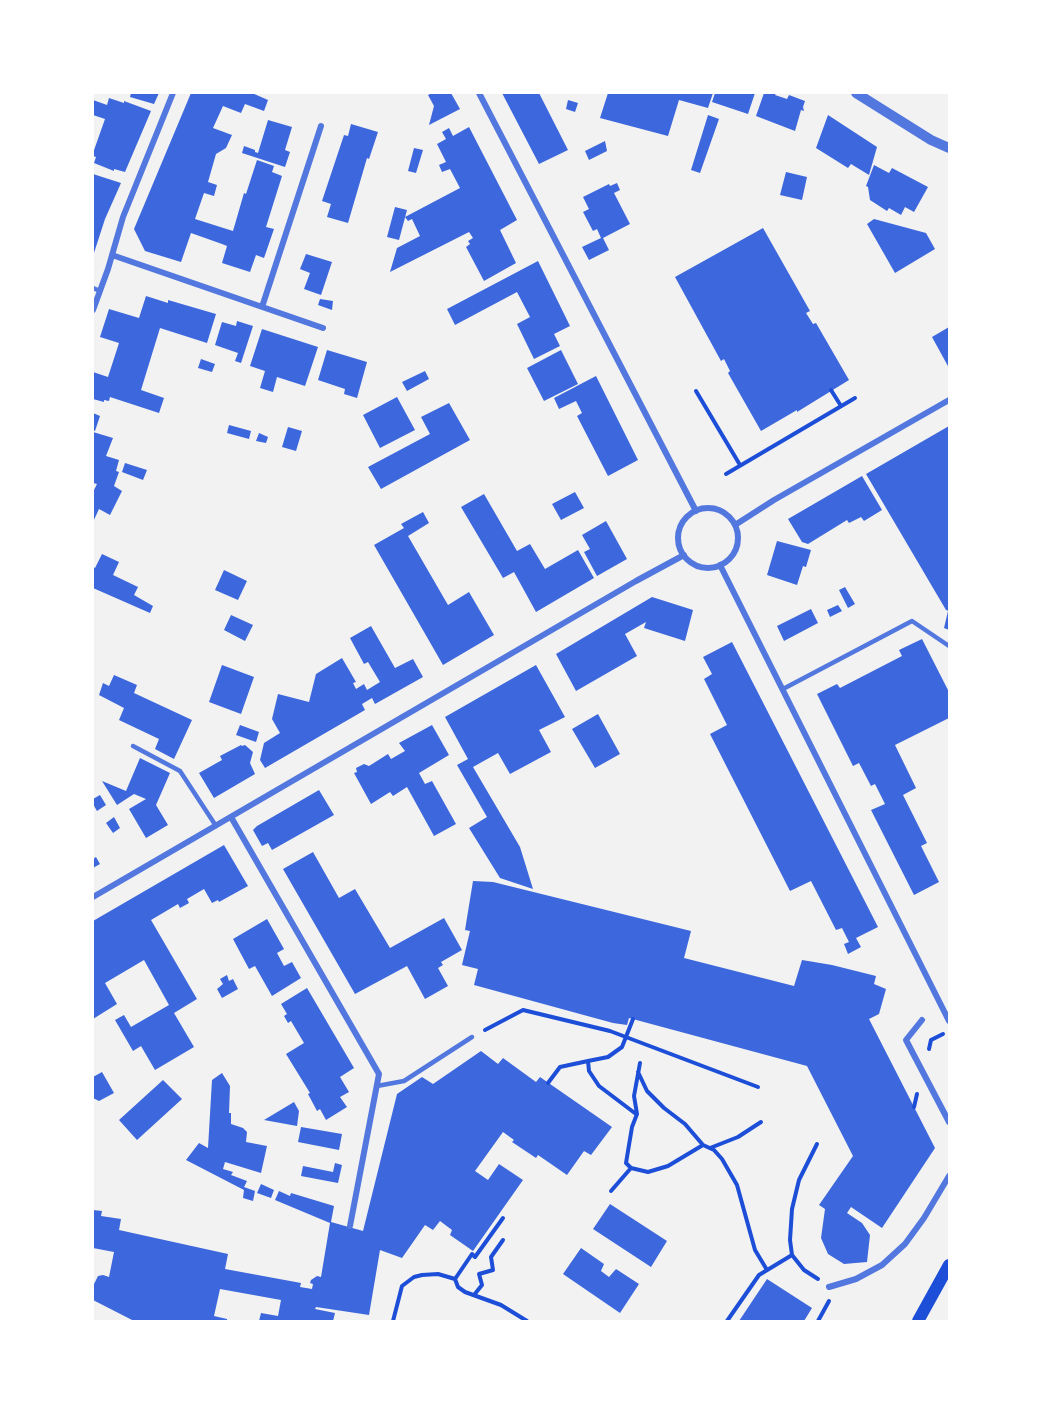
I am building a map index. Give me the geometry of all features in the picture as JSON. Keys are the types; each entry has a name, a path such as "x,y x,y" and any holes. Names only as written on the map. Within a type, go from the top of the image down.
{"main road":[{"path":"918,1321 949,1265"}],"street":[{"path":"93,310 97,289 112,255 123,217 173,93"},
{"path":"479,93 696,511"},
{"path":"856,93 931,140 949,148"},
{"path":"262,307 321,126"},
{"path":"112,255 323,328"},
{"path":"735,525 784,494 949,400"},
{"path":"705,508 722,511 735,525 738,543 728,560 720,565 701,566 692,562 680,548 680,530 683,523 696,511 705,508"},
{"path":"93,897 684,555"},
{"path":"720,565 949,1021"},
{"path":"231,817 379,1074 350,1226"},
{"path":"922,1020 906,1040 949,1122"},
{"path":"830,1287 856,1278 882,1265 905,1244 924,1218 949,1176"}],"lane":[{"path":"783,689 912,621 949,646"},
{"path":"133,746 180,771 216,826"},
{"path":"377,1086 404,1081 472,1037"}],"path":[{"path":"831,390 841,406"},
{"path":"696,391 740,465"},
{"path":"726,474 855,398"},
{"path":"472,1037 522,1010 610,1031 758,1087"},
{"path":"548,1083 560,1067 608,1057 615,1053 627,1038 633,1019"},
{"path":"588,1061 589,1071 599,1086 637,1114"},
{"path":"640,1064 634,1096 637,1114 632,1127 626,1163 631,1168 648,1172 668,1166 702,1145"},
{"path":"638,1072 647,1091 685,1124 702,1145 714,1150 722,1159 737,1185 755,1250 767,1270"},
{"path":"710,1148 738,1137 761,1122"},
{"path":"816,1144 801,1172 794,1198 790,1240 792,1255 804,1270 830,1287 831,1296 818,1321"},
{"path":"611,1191 631,1168"},
{"path":"455,1279 472,1254 475,1257 502,1218"},
{"path":"474,1295 482,1285 479,1274 493,1270 491,1257 503,1240"},
{"path":"727,1321 759,1275 792,1255"},
{"path":"393,1321 402,1286 414,1277 438,1274 455,1279"},
{"path":"455,1279 458,1287 501,1305 527,1321"}],"building":[{"path":"131,93 159,93 154,104 130,97"},
{"path":"191,93 252,93 268,100 264,111 245,104 241,113 223,106 213,128 232,135 226,148 216,154 208,182 217,185 214,196 204,193 195,219 233,231 257,160 274,166 272,172 282,176 266,227 274,229 264,258 256,255 250,272 222,263 227,246 191,233 181,262 145,251 134,229"},
{"path":"451,93 460,109 429,125 434,106 428,95"},
{"path":"502,93 539,93 568,150 539,164"},
{"path":"608,93 713,93 708,108 679,100 668,136 600,118"},
{"path":"715,93 755,93 748,114 712,102"},
{"path":"764,93 776,93 775,95 787,99 789,95 805,101 804,111 801,110 795,131 756,116"},
{"path":"109,98 151,111 125,172 114,169 114,171 94,163 96,157 93,153 105,119 93,115 93,100 107,105"},
{"path":"568,100 578,103 575,112 566,109"},
{"path":"708,115 719,119 700,173 691,170"},
{"path":"828,115 877,147 869,175 851,164 848,168 816,148"},
{"path":"268,120 292,127 285,150 290,152 285,167 242,153 244,146 258,153"},
{"path":"351,124 378,132 369,159 367,158 348,223 327,217 331,204 322,201 344,135 348,136"},
{"path":"469,127 517,220 500,230 516,263 484,281 466,247 470,244 468,241 473,238 469,232 390,272 397,248 420,236 412,219 408,221 405,217 460,188 450,169 442,172 439,165 446,162 437,144 446,139 442,132 449,128 453,136"},
{"path":"605,141 607,151 589,160 585,151"},
{"path":"414,148 423,150 416,173 408,171"},
{"path":"874,165 889,173 892,168 928,187 914,212 905,207 901,215 889,208 887,211 870,200 866,186"},
{"path":"786,172 807,177 802,200 780,195"},
{"path":"93,174 121,183 105,219 93,256"},
{"path":"617,183 620,190 614,193 630,224 603,238 609,250 589,260 582,247 601,238 597,229 593,231 583,212 589,209 583,197 609,184 610,186"},
{"path":"395,207 407,210 399,240 387,237"},
{"path":"874,219 926,233 935,249 895,273 867,224"},
{"path":"763,228 810,311 806,313 813,324 816,323 849,380 761,431 728,373 730,371 724,359 721,361 675,277"},
{"path":"306,254 332,262 321,295 304,289 310,273 300,269"},
{"path":"538,261 570,326 554,334 560,346 534,359 517,324 530,317 517,292 455,325 447,309"},
{"path":"146,296 216,314 207,343 160,328 141,390 164,398 159,413 110,397 109,401 104,400 104,402 93,399 93,372 108,377 119,343 100,337 109,309 139,318"},
{"path":"320,299 333,301 332,310 318,305"},
{"path":"237,321 253,326 241,363 235,361 238,353 215,345 222,322 236,326"},
{"path":"949,327 949,368 932,337"},
{"path":"262,329 318,347 305,386 277,377 273,392 260,388 265,371 250,366"},
{"path":"327,350 367,362 357,398 344,394 345,389 318,380"},
{"path":"561,350 578,384 544,401 527,368"},
{"path":"201,359 215,364 212,372 198,368"},
{"path":"425,371 429,379 407,391 402,382"},
{"path":"596,376 638,460 608,476 577,416 582,413 576,401 559,409 554,398"},
{"path":"397,397 415,430 380,448 363,415"},
{"path":"449,403 470,440 381,489 368,467 430,434 421,417"},
{"path":"93,413 100,416 95,431 93,430"},
{"path":"229,425 251,431 249,439 227,433"},
{"path":"949,426 949,611 946,610 866,474"},
{"path":"288,427 302,431 296,451 282,447"},
{"path":"93,432 113,438 106,456 119,460 116,471 119,472 114,486 122,491 110,515 99,509 93,522 93,492 97,484 93,483"},
{"path":"259,433 268,437 266,443 256,441"},
{"path":"125,463 147,470 143,480 122,472"},
{"path":"862,476 882,510 864,521 861,517 849,523 847,520 808,544 802,542 788,519"},
{"path":"575,492 584,508 561,520 552,504"},
{"path":"484,494 517,551 530,544 545,569 578,550 594,578 536,612 514,572 503,578 461,507"},
{"path":"423,512 429,523 408,536 448,605 469,592 494,635 443,665 374,545 404,528 401,524"},
{"path":"606,521 627,559 597,576 584,552 590,549 582,535"},
{"path":"777,541 811,550 797,585 767,575"},
{"path":"102,554 119,562 113,575 138,587 134,595 153,606 150,613 93,588 93,567 95,568"},
{"path":"224,570 247,581 238,600 215,590"},
{"path":"845,587 855,604 848,608 839,590"},
{"path":"652,597 693,610 685,641 644,628 646,622 625,634 637,656 576,691 556,654"},
{"path":"838,605 842,611 830,617 827,610"},
{"path":"811,609 818,623 784,641 777,626"},
{"path":"949,611 949,630 944,628"},
{"path":"231,615 253,625 245,641 224,630"},
{"path":"371,626 395,668 413,659 423,677 375,704 372,698 362,704 365,710 265,768 260,760 264,743 280,733 272,719 278,694 309,702 316,674 342,658 356,682 353,683 356,689 364,684 367,690 380,682 368,662 364,664 350,638"},
{"path":"922,639 949,692 949,718 895,745 916,788 903,795 927,843 921,846 939,882 914,895 871,810 885,804 875,784 871,786 859,763 853,766 817,694 837,684 840,688 902,656 899,650"},
{"path":"732,642 878,927 856,938 861,947 848,954 844,944 849,942 842,928 836,930 811,881 790,891 710,734 727,725 704,679 712,674 703,657"},
{"path":"222,665 254,677 241,714 209,702"},
{"path":"536,665 565,717 539,730 551,752 510,774 498,753 473,767 520,847 533,889 500,878 469,828 487,817 457,765 468,759 445,717"},
{"path":"114,675 137,685 134,693 192,720 174,759 155,749 159,739 119,720 124,708 99,695 103,683 109,686"},
{"path":"598,714 620,754 595,768 572,729"},
{"path":"240,725 259,732 256,742 236,735"},
{"path":"432,725 449,755 419,773 425,784 432,781 456,824 434,836 407,787 393,796 390,792 371,804 354,773 357,772 356,768 364,764 369,766 388,754 391,759 405,751 399,743"},
{"path":"245,745 253,752 250,763 255,774 214,798 199,773 222,760 220,756"},
{"path":"140,758 170,773 156,805 168,825 146,838 129,809 146,799 134,794 117,805 102,781 126,791"},
{"path":"319,790 334,815 272,850 268,843 262,846 253,830 257,826"},
{"path":"100,795 106,805 97,811 93,799"},
{"path":"114,817 120,828 113,833 106,823"},
{"path":"224,845 248,886 219,902 218,900 212,903 204,889 187,899 189,903 180,908 178,904 151,920 197,999 174,1013 194,1047 155,1070 141,1046 133,1051 115,1020 124,1015 131,1027 169,1005 144,960 105,983 117,1004 93,1019 93,921"},
{"path":"313,852 339,898 355,889 390,948 444,918 462,950 441,962 443,965 438,968 448,986 425,999 407,966 355,994 283,869"},
{"path":"96,857 100,864 93,868 93,859"},
{"path":"473,881 493,882 691,931 684,958 794,986 802,960 876,976 874,984 886,989 879,1014 869,1019 935,1148 882,1228 851,1207 847,1213 862,1223 870,1235 867,1262 844,1264 828,1254 821,1238 825,1209 819,1205 853,1156 807,1066 629,1018 627,1025 613,1023 474,985 478,969 462,965 470,931 465,930"},
{"path":"267,919 284,949 277,953 284,966 292,962 301,978 272,996 255,966 249,969 233,939"},
{"path":"227,975 229,981 233,979 238,989 222,998 217,989 223,984 220,979"},
{"path":"307,988 354,1068 340,1077 349,1092 340,1097 347,1107 326,1120 320,1109 317,1111 308,1094 310,1093 286,1054 304,1043 291,1021 288,1023 284,1016 287,1014 281,1004"},
{"path":"481,1051 498,1064 503,1058 536,1082 540,1077 612,1127 591,1155 584,1151 567,1175 538,1155 536,1158 512,1142 514,1140 503,1132 475,1171 488,1180 499,1164 523,1180 473,1251 450,1235 452,1230 440,1221 433,1230 425,1225 402,1258 380,1250 369,1315 316,1307 315,1309 335,1313 333,1321 259,1321 261,1313 278,1316 281,1300 220,1289 214,1316 227,1319 227,1321 134,1321 93,1300 93,1286 98,1276 109,1277 114,1252 93,1248 93,1210 102,1211 101,1216 121,1219 119,1230 228,1254 225,1269 301,1283 300,1287 312,1289 311,1280 317,1276 321,1277 330,1223 275,1200 279,1191 290,1196 291,1193 334,1206 331,1222 363,1231 397,1094 422,1077 433,1084"},
{"path":"102,1072 114,1093 99,1101 93,1098 93,1077"},
{"path":"222,1073 230,1086 231,1124 247,1132 246,1142 267,1146 261,1173 225,1162 223,1169 247,1181 244,1187 255,1191 253,1201 243,1198 244,1190 186,1160 199,1143 208,1148 212,1080"},
{"path":"163,1080 182,1099 137,1140 119,1120"},
{"path":"294,1102 299,1111 297,1126 264,1120"},
{"path":"301,1127 342,1134 339,1150 298,1142"},
{"path":"335,1163 342,1165 338,1183 301,1176 303,1166 333,1172"},
{"path":"261,1184 274,1190 271,1198 257,1193"},
{"path":"610,1204 667,1241 651,1267 593,1229"},
{"path":"581,1248 604,1264 601,1271 609,1277 616,1269 639,1284 620,1313 563,1274"},
{"path":"767,1279 812,1308 804,1321 739,1321"}]}
